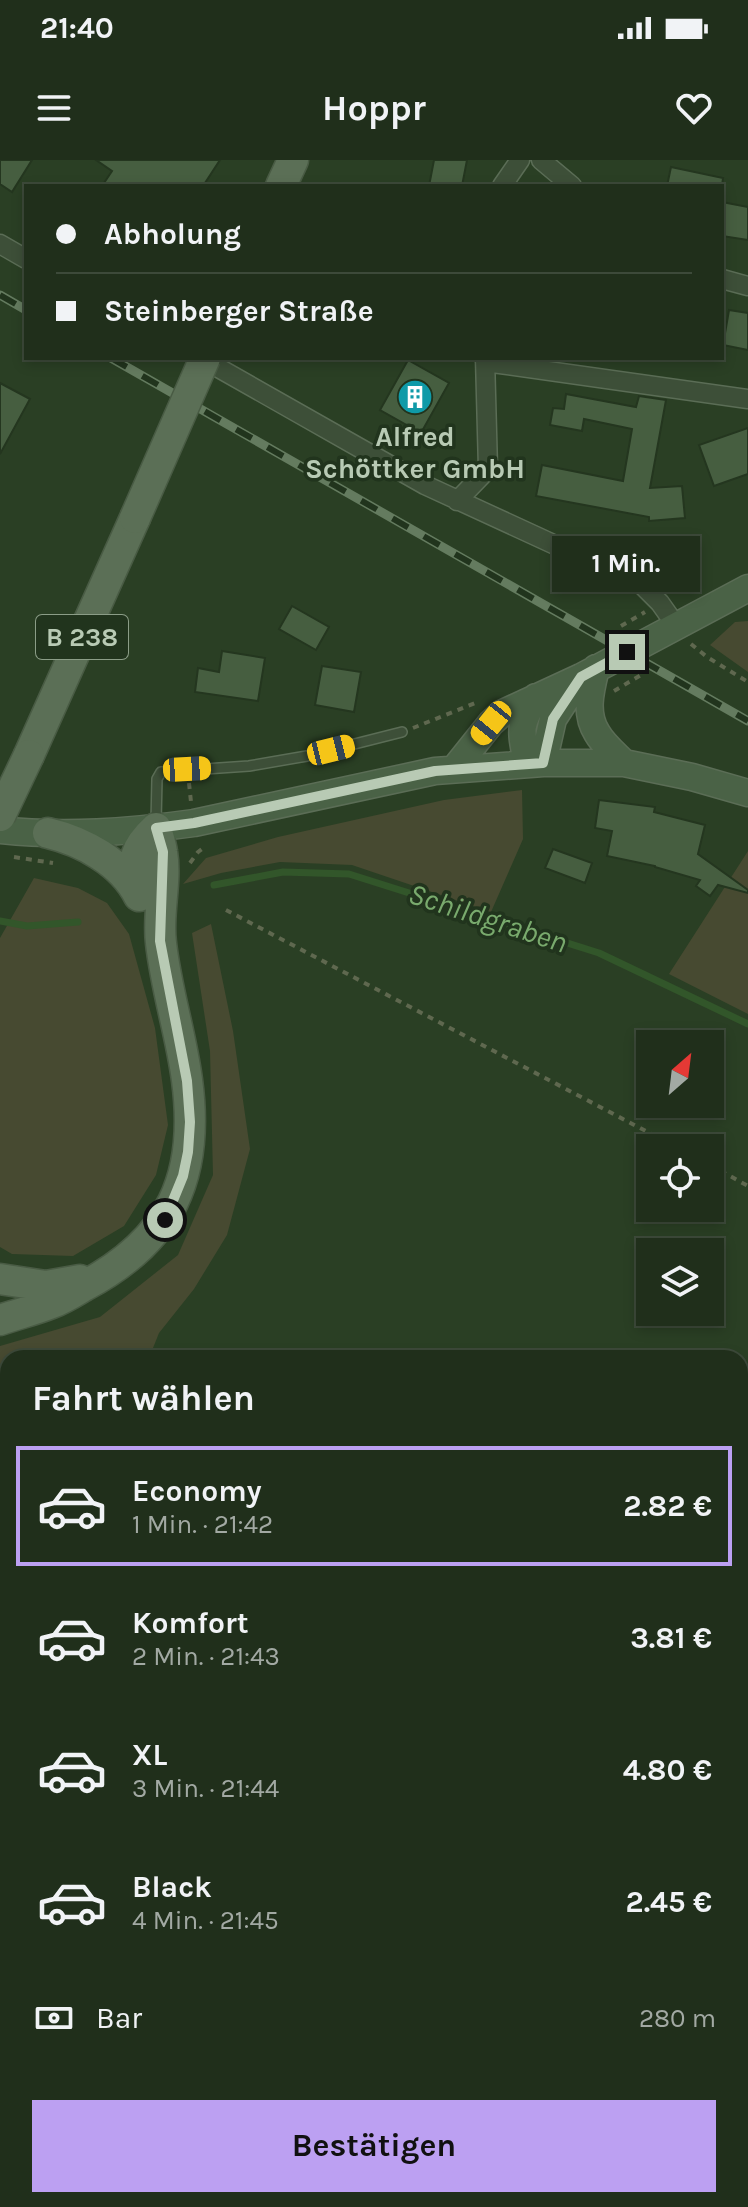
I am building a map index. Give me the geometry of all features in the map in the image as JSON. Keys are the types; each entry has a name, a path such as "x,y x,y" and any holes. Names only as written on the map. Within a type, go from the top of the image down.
{"main road":[{"path":"282,184 293,160"},
{"name":"B 238","path":"0,816 135,518 202,360"},
{"path":"455,768 501,714 588,673 748,588"},
{"path":"588,673 591,716 597,733 624,763"},
{"path":"535,763 553,719 588,673"},
{"path":"535,763 521,729 536,697"},
{"path":"0,830 94,834 156,828 194,823 455,768 535,763 624,763 748,793"},
{"path":"0,1320 53,1303 102,1277 140,1248 165,1220 183,1176 190,1122 187,1081 149,884 163,852 156,828"},
{"path":"48,833 73,840 116,868 149,884"},
{"path":"0,1279 46,1286 102,1277"}],"street":[{"path":"503,184 520,160"},
{"path":"541,160 570,184"},
{"path":"0,244 24,258"},
{"path":"724,280 748,286"},
{"path":"206,360 425,485 642,585 677,627"},
{"path":"457,501 488,469 485,360 748,399"}],"lane":[{"path":"156,828 157,779 161,772 249,766 307,756 402,732"}],"path":[{"path":"677,627 690,644 748,682"},
{"path":"149,884 178,878 198,852 216,839"},
{"path":"14,857 61,865"},
{"path":"226,910 651,1134"},
{"path":"724,1173 748,1186"}],"shaded area":[{"path":"748,621 748,672 710,645 735,622"},
{"path":"522,790 523,839 491,912 352,865 280,862 183,884 206,858 278,837 444,800"},
{"path":"748,851 748,1014 669,974"},
{"path":"34,878 78,888 107,903 129,934 155,1028 168,1125 156,1175 124,1226 73,1256 12,1254 0,1247 0,938"},
{"path":"211,924 233,1031 250,1149 227,1235 194,1289 159,1333 152,1350 0,1350 0,1346 100,1317 178,1255 213,1175 210,1051 192,933"}],"building":[{"path":"0,160 32,160 12,192 0,184"},
{"path":"96,160 220,160 204,184 103,184 112,171"},
{"path":"434,160 467,160 462,184 429,184"},
{"path":"671,167 723,178 722,184 667,184"},
{"path":"724,202 748,207 748,240 724,236"},
{"path":"729,310 748,313 748,350 724,345"},
{"name":"Alfred Schöttker GmbH","path":"408,360 449,383 421,433 380,410"},
{"path":"0,383 30,399 0,454"},
{"path":"566,394 636,407 639,396 666,400 650,488 682,486 685,518 649,521 649,517 536,496 542,465 623,481 632,429 584,419 582,431 550,425 553,408 564,409"},
{"path":"748,428 748,474 714,486 699,445"},
{"path":"292,606 329,627 316,650 279,629"},
{"path":"222,651 265,658 258,701 195,692 198,668 219,672"},
{"path":"322,666 361,672 354,712 315,705"},
{"path":"599,800 655,807 654,812 705,825 698,854 748,893 718,885 710,896 696,886 700,880 607,856 612,831 595,828"},
{"path":"553,849 592,863 585,883 545,868"}],"waterway":[{"name":"Schildgraben","path":"214,885 283,872 349,874 599,953 748,1024"},
{"name":"Schildgraben","path":"0,921 27,926 78,922"}],"railway":[{"path":"0,295 24,309"},
{"path":"115,360 748,721"}],"place":[{"name":"Alfred Schöttker GmbH","path":"415,397"}],"route":[{"path":"165,1220 183,1176 190,1122 187,1081 160,941 163,852 156,828 194,823 435,771 543,763 553,719 581,677 627,652"}]}
